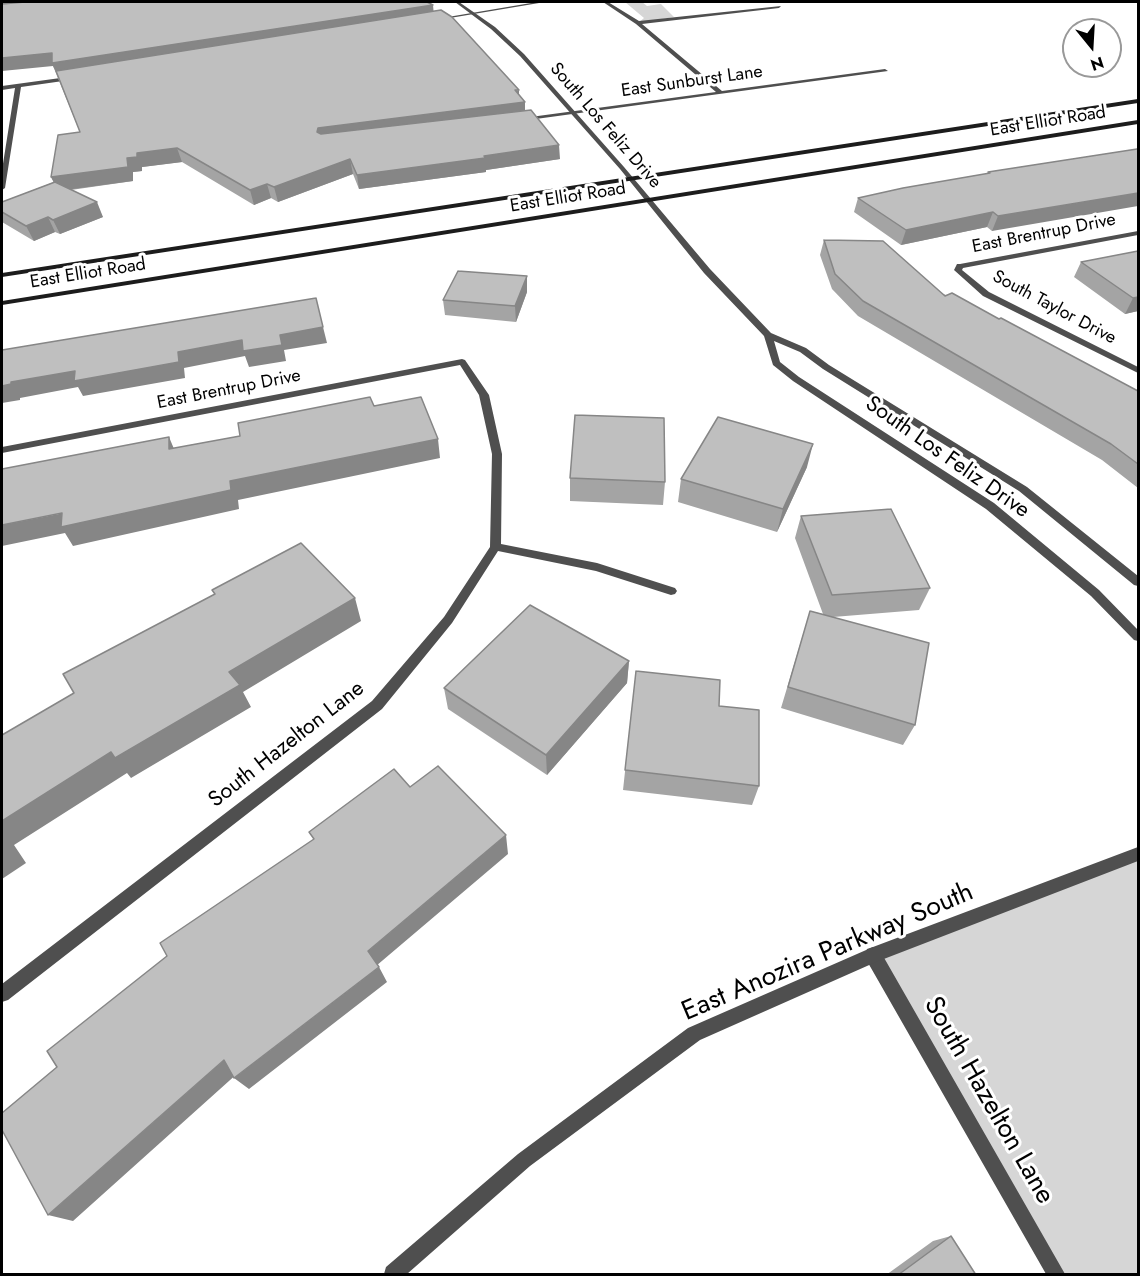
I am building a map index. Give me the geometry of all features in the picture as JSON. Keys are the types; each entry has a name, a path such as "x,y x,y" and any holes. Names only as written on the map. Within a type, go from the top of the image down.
{"main road":[{"name":"East Elliot Road","path":"2,275 1138,101"},
{"name":"East Elliot Road","path":"2,303 1138,122"}],"street":[{"name":"South Los Feliz Drive","path":"457,2 522,55 739,306 768,334 803,350 826,367 1023,489 1138,582"},
{"path":"432,21 543,2"},
{"path":"605,2 638,23 721,93"},
{"path":"638,23 779,7"},
{"name":"East Sunburst Lane","path":"518,120 885,71"},
{"path":"2,88 77,78"},
{"path":"2,188 18,86"},
{"name":"East Brentrup Drive","path":"958,270 960,266 1138,233"},
{"name":"South Taylor Drive","path":"958,270 986,294 1138,370"},
{"name":"South Los Feliz Drive","path":"768,334 776,363 796,379 990,506 1095,593 1138,637"},
{"name":"East Brentrup Drive","path":"2,450 462,362 484,395 497,454 495,547"},
{"path":"495,547 597,567 672,591"},
{"name":"South Hazelton Lane","path":"2,994 377,705 448,620 495,547"},
{"name":"East Anozira Parkway South","path":"393,1275 524,1160 694,1034 873,955 1138,854"},
{"name":"South Hazelton Lane","path":"873,955 1056,1275"}],"shaded area":[{"path":"625,2 642,2 647,6 661,4 674,17 638,23 644,18"},
{"path":"1138,854 1138,1274 1056,1274 873,955"}],"building":[{"path":"25,2 427,2 433,5 52,63 52,53 2,58 2,4"},
{"path":"441,10 452,17 519,90 515,90 525,102 318,128 317,132 321,134 531,110 559,145 484,156 485,158 357,175 350,159 274,187 267,184 250,190 177,148 137,153 137,157 127,158 128,167 51,177 58,135 80,132 56,71"},
{"path":"1138,149 1138,193 998,216 993,212 906,230 858,198 990,173 988,172"},
{"path":"55,182 97,202 53,220 48,217 26,226 2,212 2,202"},
{"path":"824,240 883,241 945,296 952,293 1138,391 1138,464 1111,444 863,301 835,274"},
{"path":"1138,251 1138,297 1133,298 1081,262"},
{"path":"458,271 527,276 515,306 443,300"},
{"path":"316,298 323,327 280,335 282,345 243,351 242,340 178,352 179,362 74,381 75,371 11,382 11,384 2,386 2,350"},
{"path":"370,397 374,406 421,397 438,439 230,481 231,490 61,527 62,513 2,525 2,469 169,437 169,449 240,436 238,423"},
{"path":"575,415 664,418 665,482 570,478"},
{"path":"718,417 813,444 783,509 681,479"},
{"path":"891,509 930,588 832,595 801,516"},
{"path":"301,543 355,598 229,672 240,685 115,758 111,752 2,821 2,735 74,693 63,674 215,594 212,590"},
{"path":"530,605 629,661 546,755 444,688"},
{"path":"810,611 929,643 915,725 788,687"},
{"path":"636,671 720,680 719,706 759,710 759,786 625,770"},
{"path":"438,766 506,835 368,951 379,967 234,1078 224,1060 48,1215 2,1130 2,1113 57,1067 47,1051 167,956 160,943 314,839 309,832 394,769 410,787"},
{"path":"951,1236 976,1275 898,1275"}]}
